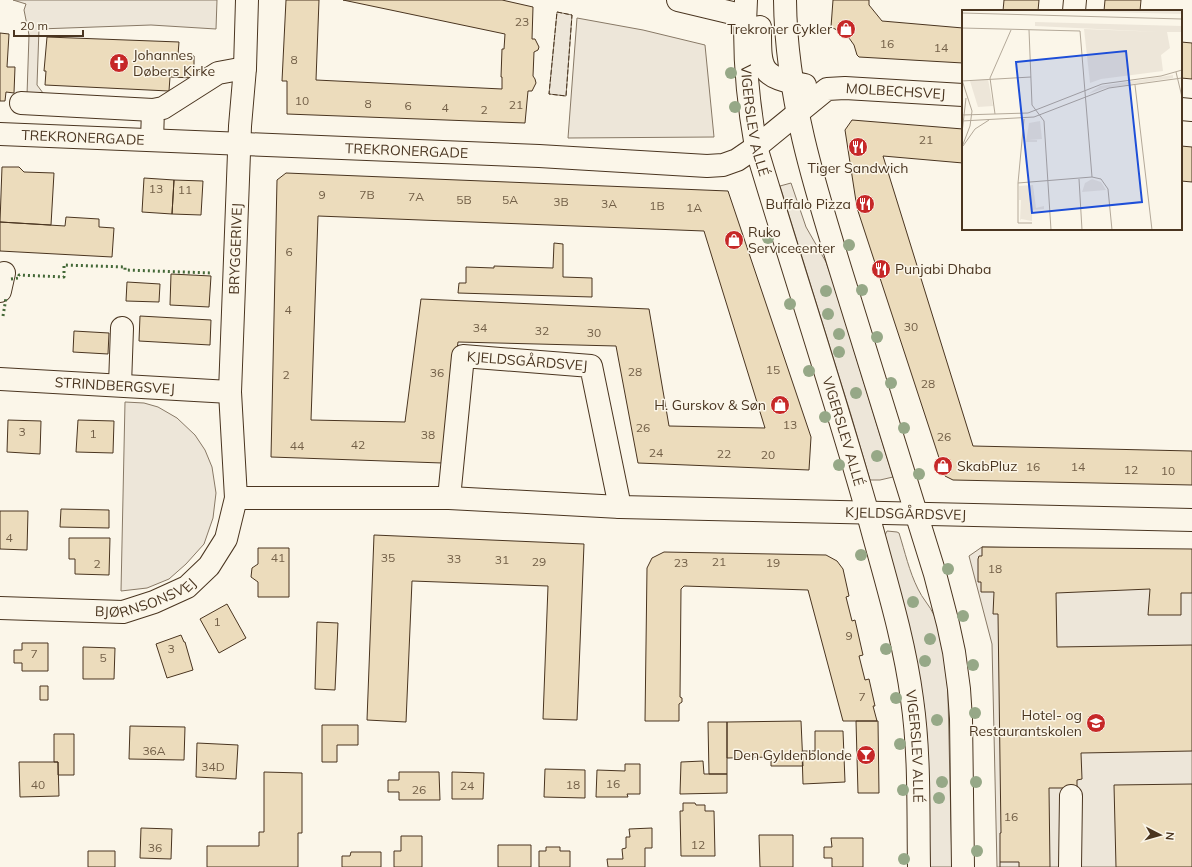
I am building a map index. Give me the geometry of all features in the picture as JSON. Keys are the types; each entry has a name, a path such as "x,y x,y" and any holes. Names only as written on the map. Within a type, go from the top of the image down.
{"street":[{"name":"BRYGGERIVEJ","path":"236,498 230,392 239,143 247,0"},
{"path":"678,0 750,5"},
{"path":"785,0 788,51 793,83 798,114 813,178 942,600 953,645 957,670 961,719 963,867"},
{"path":"1074,10 1075,0"},
{"name":"VIGERSLEV ALLÉ","path":"793,83 772,76 764,69 760,52 760,8 750,5 745,70 756,147 835,400 868,513 888,587 912,698 917,755 918,867"},
{"path":"21,103 153,110 162,108 218,73 244,68"},
{"name":"MOLBECHSVEJ","path":"793,83 827,89 845,88 962,95"},
{"name":"MOLBECHSVEJ","path":"798,114 827,89"},
{"path":"1182,109 1192,110"},
{"path":"152,140 153,110"},
{"name":"TREKRONERGADE","path":"0,134 531,156 707,166 723,165 731,162 756,147 798,114"},
{"path":"120,385 122,328"},
{"name":"KJELDSGÅRDSVEJ","path":"449,498 463,356 591,366 620,507"},
{"name":"STRINDBERGSVEJ","path":"0,379 230,392"},
{"name":"KJELDSGÅRDSVEJ","path":"236,498 449,498 620,507 1192,520"},
{"name":"BJØRNSONSVEJ","path":"0,608 123,612 154,602 187,587 209,566 226,539 236,498"},
{"path":"1070,867 1071,796"}],"shaded area":[{"path":"13,0 217,0 216,29 151,25 39,29 37,85 43,93 27,95 29,35 24,10 26,4"},
{"path":"557,12 572,15 566,96 549,94"},
{"path":"577,18 643,30 705,45 714,137 568,138"},
{"path":"791,183 806,227 826,262 833,282 893,477 880,480 870,480 780,186"},
{"path":"125,402 144,403 158,407 177,418 195,435 205,450 212,467 216,493 213,518 204,544 186,564 169,579 147,588 121,591"},
{"path":"887,531 899,533 912,575 934,615 943,645 948,697 952,867 930,867 927,736 924,706 920,680 885,535"},
{"name":"Hotel- og Restaurantskolen","path":"982,547 1192,551 1192,867 997,867 992,644 969,556"}],"building":[{"path":"286,0 319,0 316,80 502,89 502,49 504,49 505,34 343,0 502,0 533,7 532,39 535,39 539,47 538,50 534,52 533,76 536,83 532,91 528,91 525,123 287,114 287,81 282,81"},
{"path":"833,0 869,0 869,5 882,21 962,28 962,63 859,57 849,38 831,27"},
{"path":"1004,0 1039,0 1038,10 1003,10"},
{"path":"1105,0 1141,0 1140,10 1104,10"},
{"path":"0,33 9,34 7,67 15,67 14,93 6,92 5,101 0,101"},
{"name":"Johannes Døbers Kirke","path":"47,37 179,42 178,55 194,56 194,78 170,77 169,91 45,85 46,71 44,71"},
{"path":"1182,42 1192,43 1192,79 1182,78"},
{"path":"852,120 962,129 962,163 883,156 973,446 1192,451 1192,485 953,480 945,476 857,208 845,130"},
{"path":"1182,146 1192,147 1192,182 1182,181"},
{"path":"2,167 19,167 24,172 54,173 51,225 0,222"},
{"path":"286,173 728,191 811,437 809,470 638,463 616,346 458,342 442,463 271,457 277,180","holes":["318,216 704,231 765,428 669,426 649,309 421,299 405,422 311,420"]},
{"path":"144,178 174,180 172,214 142,212"},
{"path":"174,180 203,181 201,215 172,214"},
{"path":"66,217 99,219 99,227 114,228 112,257 0,251 0,222 65,226"},
{"path":"554,243 563,244 563,277 592,278 592,297 458,293 459,283 466,283 466,267 494,268 494,266 553,268"},
{"path":"171,274 211,276 209,307 170,305"},
{"path":"127,282 160,284 159,302 126,301"},
{"path":"140,316 211,320 210,345 139,341"},
{"path":"74,331 109,333 108,354 73,352"},
{"path":"8,420 41,421 40,454 7,452"},
{"path":"78,420 114,421 113,453 76,452"},
{"path":"61,509 109,510 109,528 60,527"},
{"path":"0,511 28,511 27,550 0,549"},
{"path":"374,535 584,544 577,720 543,719 548,586 412,581 406,722 367,720"},
{"path":"69,538 110,538 109,575 75,574 75,559 69,559"},
{"name":"Hotel- og Restaurantskolen","path":"982,547 1192,549 1192,593 1181,593 1181,615 1148,615 1150,589 1056,593 1057,647 1192,645 1192,751 1081,753 1082,779 1077,780 1077,788 1049,788 1050,867 1019,867 1019,862 1000,862 1001,833 998,614 993,614 994,592 981,592 981,582 978,582 978,559 979,556 982,556"},
{"path":"258,548 289,548 289,597 258,597 258,582 251,577 252,568 258,564"},
{"path":"664,552 826,555 837,561 843,569 849,596 846,597 852,621 855,620 863,655 859,656 865,680 869,679 877,721 843,721 808,590 684,586 681,589 680,697 682,698 682,702 679,704 679,721 645,721 647,568 652,558"},
{"path":"227,604 246,638 219,653 200,619"},
{"path":"317,622 338,623 335,690 315,689"},
{"path":"181,635 185,642 193,670 167,678 156,644"},
{"path":"22,643 48,643 48,671 22,671 22,663 14,663 14,650 22,650"},
{"path":"83,647 115,648 114,679 83,679"},
{"path":"40,686 48,686 48,700 40,700"},
{"path":"801,721 803,766 771,766 771,757 727,758 727,722"},
{"path":"856,721 878,721 879,793 858,793"},
{"path":"708,722 727,722 727,774 709,774"},
{"path":"322,725 358,725 358,745 337,745 337,762 322,762"},
{"path":"130,726 185,727 184,760 129,759"},
{"path":"815,731 843,731 845,782 803,784 802,751 815,751"},
{"path":"54,734 74,734 74,775 58,775 58,762 54,762"},
{"path":"197,743 238,745 236,779 196,777"},
{"path":"703,761 704,774 727,774 727,793 680,794 681,762"},
{"path":"19,762 58,762 59,796 20,797"},
{"path":"625,764 640,764 640,794 627,794 628,797 596,797 597,770 625,771"},
{"path":"545,769 585,770 585,798 544,797"},
{"path":"264,772 302,773 302,833 298,833 298,867 207,867 207,846 259,846 259,832 264,832"},
{"path":"399,772 439,772 440,800 399,800 399,792 388,792 388,780 399,780"},
{"path":"452,772 484,773 483,799 452,799"},
{"path":"1192,784 1192,867 1116,867 1114,785"},
{"path":"683,803 705,805 705,811 714,811 715,856 681,856 680,811 683,811"},
{"path":"141,828 172,829 171,859 140,858"},
{"path":"652,828 652,848 645,848 645,867 608,867 607,859 623,859 622,849 626,848 626,837 630,837 629,829"},
{"path":"759,835 793,835 793,867 760,867"},
{"path":"401,836 422,836 422,867 394,867 394,851 401,851"},
{"path":"831,838 863,838 863,867 832,867 832,858 824,858 824,847 832,847"},
{"path":"498,845 531,845 531,867 498,867"},
{"path":"546,847 560,847 560,851 570,851 570,867 539,867 539,851 546,851"},
{"path":"88,851 115,851 115,867 88,867"},
{"path":"351,852 381,852 381,867 342,867 342,856 350,856"}],"hedge":[{"path":"11,279 19,278 19,275 64,277 64,265 125,267 125,270 212,273"},
{"path":"3,316 6,298"}],"fence":[{"path":"557,12 572,15 566,96 549,94 557,12"},
{"path":"1000,862 1000,867"}],"place":[{"name":"Trekroner Cykler","path":"846,29"},
{"name":"Johannes Døbers Kirke","path":"119,63"},
{"name":"Tiger Sandwich","path":"858,147"},
{"name":"Buffalo Pizza","path":"865,204"},
{"name":"Ruko Servicecenter","path":"734,240"},
{"name":"Punjabi Dhaba","path":"881,269"},
{"name":"H. Gurskov & Søn","path":"780,405"},
{"name":"SkabPluz","path":"943,466"},
{"name":"Hotel- og Restaurantskolen","path":"1096,723"},
{"name":"Den Gyldenblonde","path":"866,755"}]}
